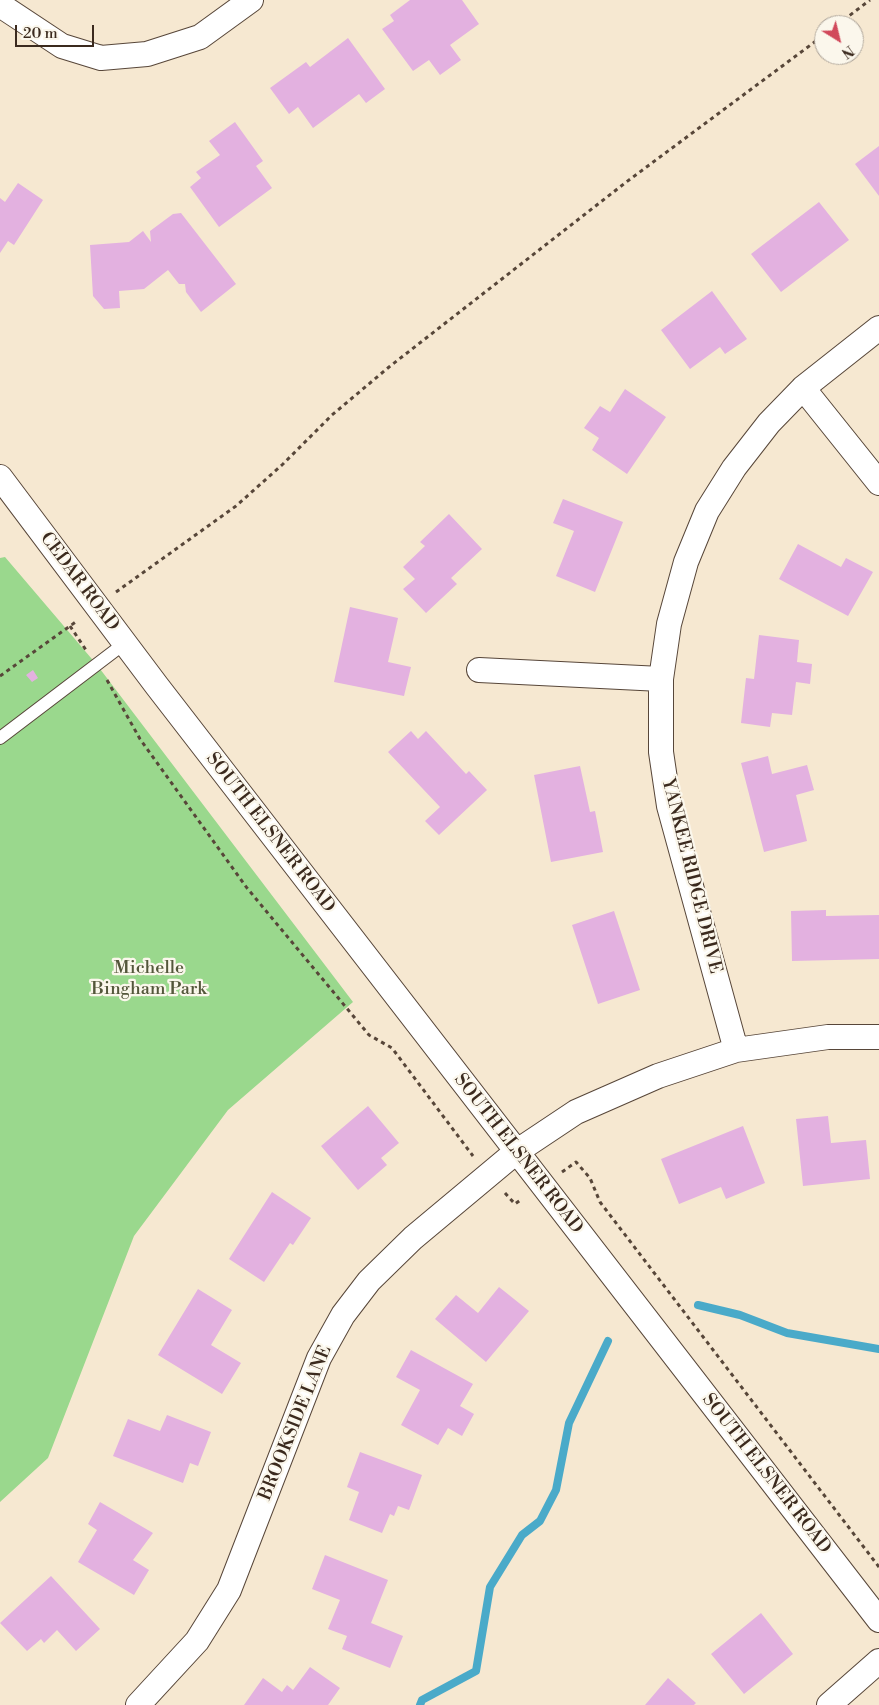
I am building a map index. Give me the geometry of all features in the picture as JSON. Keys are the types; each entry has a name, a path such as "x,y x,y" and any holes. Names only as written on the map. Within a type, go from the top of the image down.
{"street":[{"path":"0,5 62,46 101,58 147,54 200,37 251,0"},
{"name":"YANKEE RIDGE DRIVE","path":"736,1050 670,806 661,752 660,679 669,624 686,562 708,511 734,468 769,423 803,388 879,328"},
{"path":"803,388 879,483"},
{"name":"CEDAR ROAD","path":"0,477 157,686"},
{"path":"479,670 660,679"},
{"name":"SOUTH ELSNER ROAD","path":"157,686 879,1620"},
{"name":"BROOKSIDE LANE","path":"138,1705 197,1641 229,1590 319,1358 343,1316 368,1280 413,1238 516,1152 576,1112 658,1076 736,1050 828,1037 879,1037"},
{"path":"828,1705 879,1661"}],"lane":[{"path":"0,738 126,644"}],"path":[{"path":"850,15 870,0"},
{"path":"0,676 236,506 283,464 332,415 389,368 625,183 814,42"}],"green space":[{"name":"Michelle Bingham Park","path":"5,557 97,665 353,1002 228,1110 134,1236 48,1458 0,1502 0,558"}],"building":[{"path":"410,0 462,0 479,24 450,45 461,60 440,75 429,60 413,71 382,29 394,21 390,15"},
{"path":"348,38 385,89 366,103 359,94 313,128 298,107 289,114 270,88 306,62 310,67"},
{"path":"235,122 263,161 256,166 272,188 219,227 190,187 201,178 196,172 220,155 209,141"},
{"path":"879,146 879,196 855,164"},
{"path":"18,183 43,200 14,245 8,241 0,253 0,198 5,202"},
{"path":"819,202 849,240 781,292 751,254"},
{"path":"181,213 236,284 201,312 186,292 185,284 179,284 168,270 144,289 119,291 120,308 104,309 93,296 90,245 129,242 143,231 151,242 150,231 173,214"},
{"path":"712,291 747,339 725,354 720,347 690,369 661,330"},
{"path":"625,389 666,417 627,474 592,450 599,438 584,428 600,406 610,412"},
{"path":"563,499 623,522 595,592 556,576 574,531 553,523"},
{"path":"449,514 482,549 451,578 457,584 426,613 403,589 415,579 403,567 425,546 420,542"},
{"path":"798,544 841,567 846,558 873,572 848,616 779,579"},
{"path":"350,607 398,618 388,662 411,667 404,696 334,682"},
{"path":"759,635 799,640 797,662 812,664 810,684 796,682 792,715 772,713 770,727 741,723 746,678 754,679"},
{"path":"33,670 38,678 32,682 26,675"},
{"path":"411,731 418,739 426,731 466,774 469,771 487,790 439,835 425,821 440,807 388,752"},
{"path":"768,756 772,774 807,765 814,790 796,795 807,841 764,852 741,763"},
{"path":"580,766 590,812 595,811 603,852 551,862 534,775"},
{"path":"826,910 826,916 879,915 879,959 792,961 791,911"},
{"path":"614,911 640,990 598,1004 572,925"},
{"path":"368,1106 399,1143 381,1158 387,1165 358,1190 321,1146"},
{"path":"828,1116 831,1143 866,1140 870,1179 803,1186 796,1119"},
{"path":"743,1126 765,1183 726,1199 721,1187 679,1204 661,1159"},
{"path":"272,1192 311,1218 293,1245 290,1243 264,1282 229,1259"},
{"path":"499,1287 529,1311 486,1362 435,1319 456,1295 478,1313"},
{"path":"198,1289 232,1310 211,1345 241,1363 222,1394 158,1355"},
{"path":"411,1350 473,1384 460,1406 474,1414 462,1436 448,1428 438,1445 401,1425 420,1390 396,1377"},
{"path":"167,1415 211,1432 198,1466 190,1463 183,1483 113,1456 128,1419 160,1431"},
{"path":"360,1452 422,1475 409,1510 398,1506 394,1516 390,1514 382,1533 349,1520 359,1492 347,1487"},
{"path":"100,1502 153,1533 133,1560 149,1570 134,1595 78,1562 97,1530 88,1524"},
{"path":"325,1555 388,1580 371,1623 403,1636 390,1668 342,1649 347,1636 328,1629 340,1600 312,1589"},
{"path":"51,1576 100,1629 76,1651 57,1630 44,1643 41,1639 27,1651 0,1623"},
{"path":"761,1613 793,1654 744,1694 711,1654"},
{"path":"310,1667 340,1688 328,1705 244,1705 263,1678 282,1692 287,1685 293,1690"},
{"path":"668,1678 696,1703 694,1705 645,1705"}],"waterway":[{"path":"698,1305 740,1315 787,1333 879,1349"},
{"path":"420,1705 422,1700 476,1671 490,1587 522,1535 540,1521 556,1490 569,1423 608,1341"}]}
